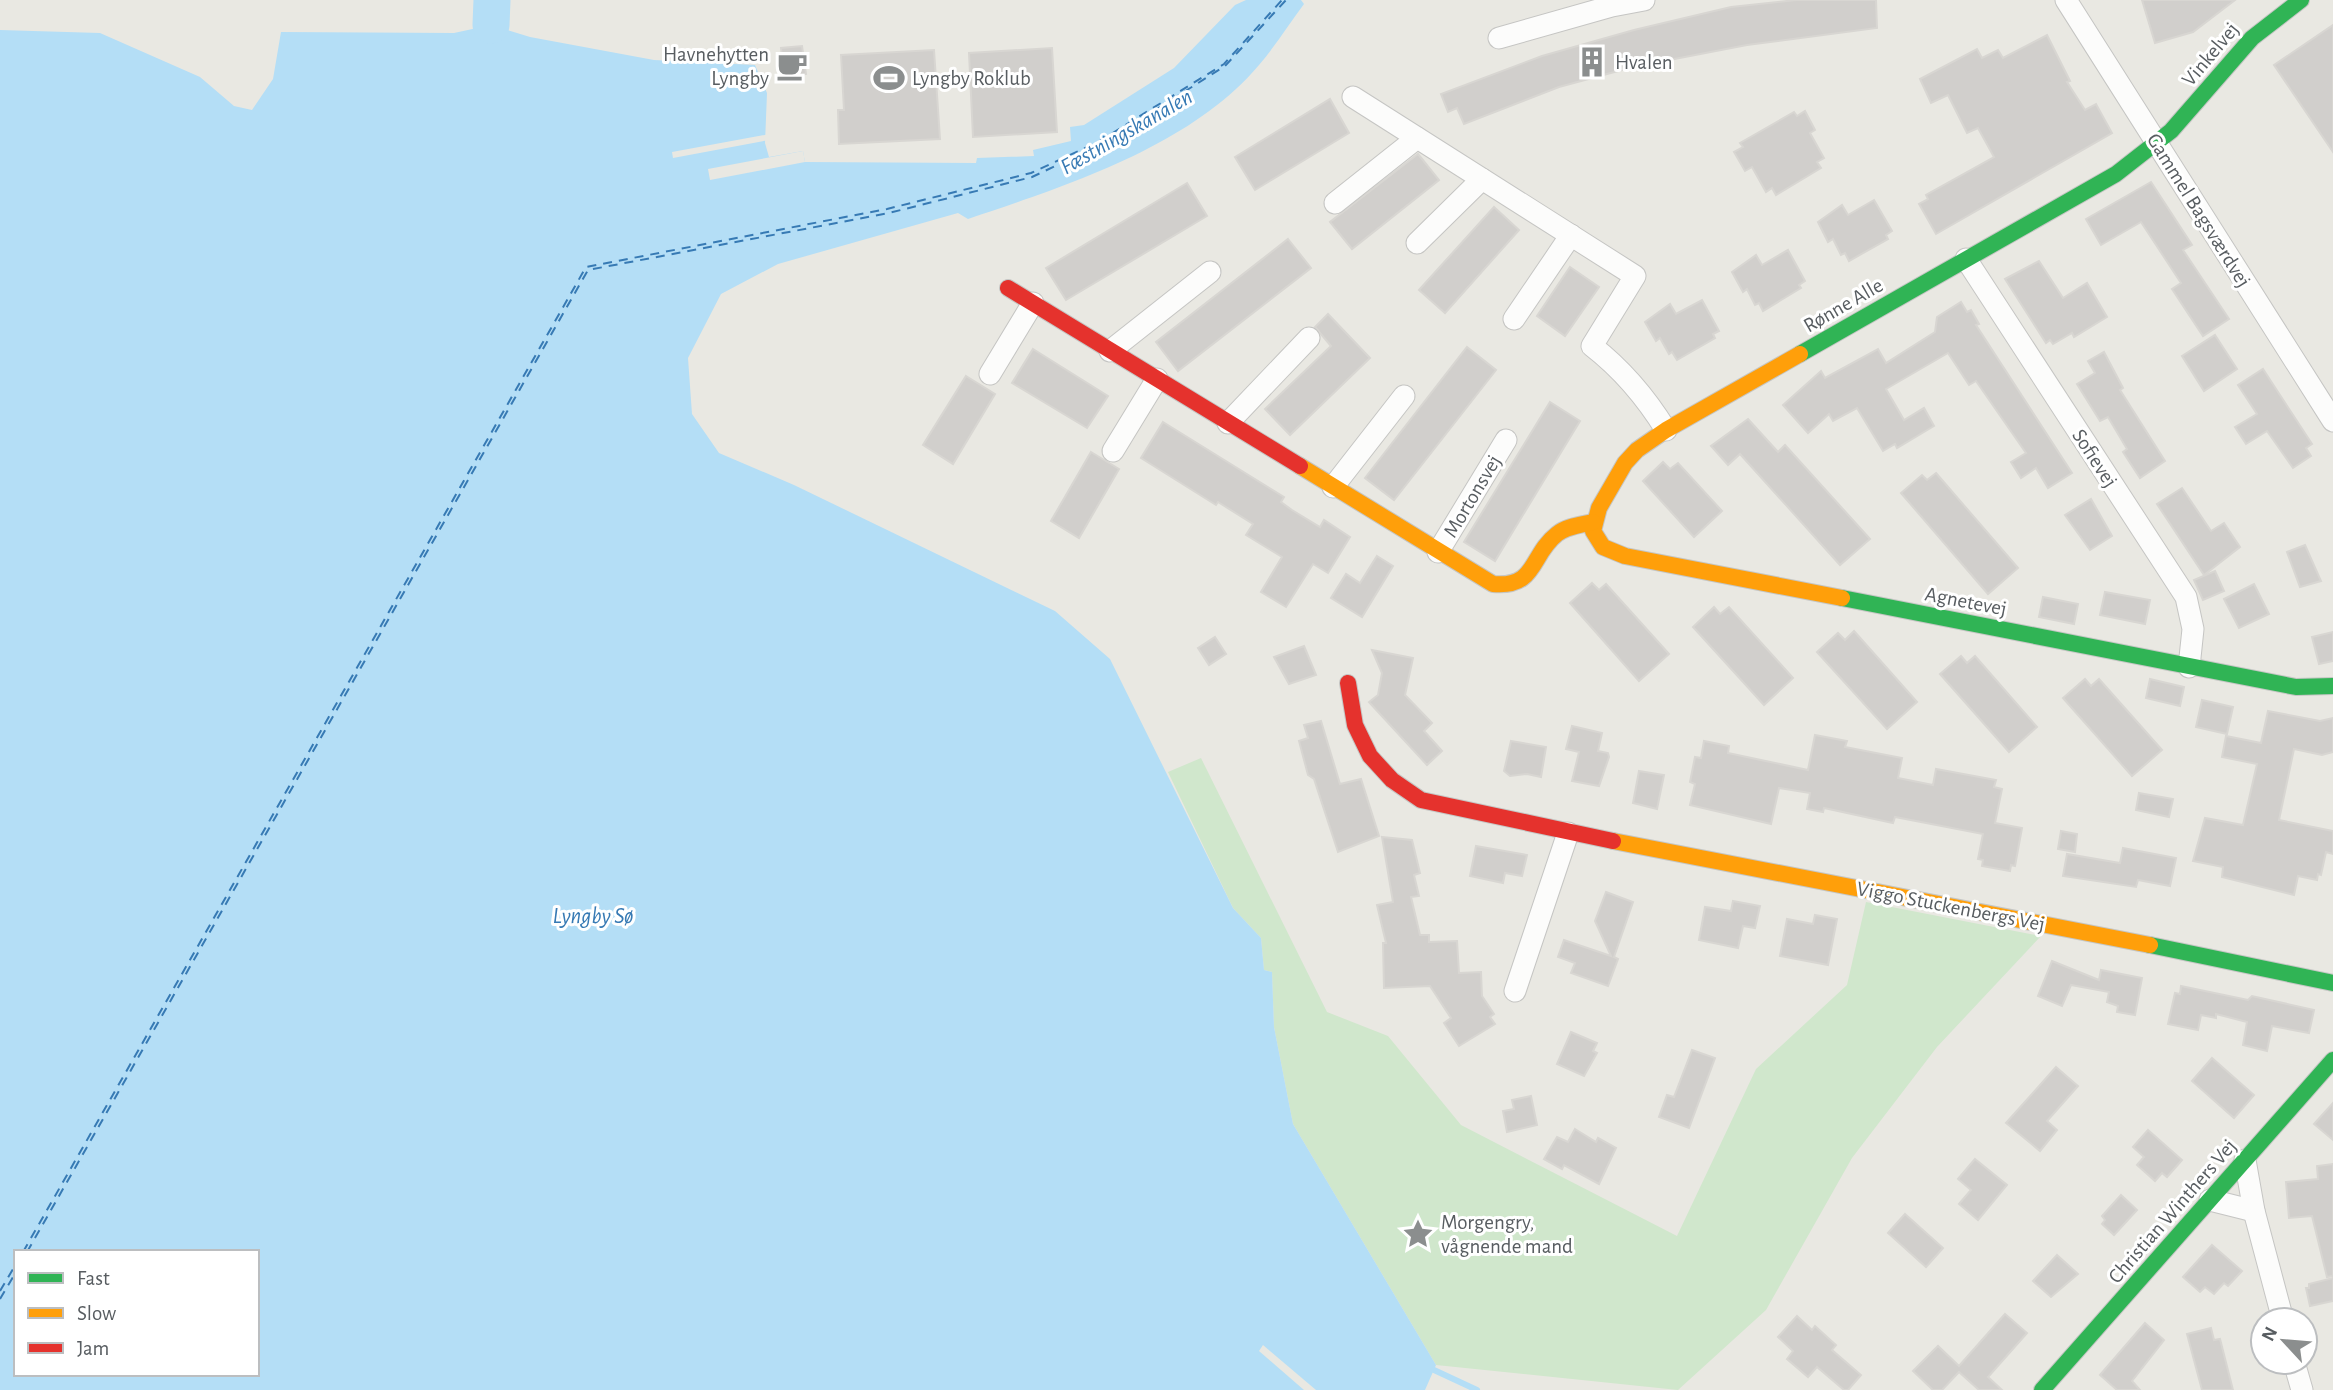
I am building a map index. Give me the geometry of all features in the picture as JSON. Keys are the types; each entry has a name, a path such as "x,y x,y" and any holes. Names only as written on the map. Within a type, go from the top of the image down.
{"street":[{"path":"1499,38 1612,6 1644,0"},
{"name":"Gammel Bagsværdvej","path":"2066,0 2333,421"},
{"name":"Vinkelvej","path":"2157,144 2185,116 2253,35 2301,0"},
{"path":"1353,97 1635,276 1592,346 1615,363 1646,397 1666,430"},
{"path":"1335,203 1417,138"},
{"name":"Rønne Alle","path":"1593,522 1625,463 1637,450 1666,430 2116,174 2157,144"},
{"path":"1417,243 1482,179"},
{"path":"1514,319 1571,235"},
{"name":"Sofievej","path":"1966,259 2186,597 2193,629 2189,667"},
{"path":"1110,351 1210,272"},
{"name":"Mortonsvej","path":"1008,288 1493,584 1504,586 1524,580 1555,536 1567,528 1593,522"},
{"path":"990,374 1033,303"},
{"path":"1228,423 1309,338"},
{"path":"1114,451 1157,379"},
{"path":"1333,487 1404,396"},
{"name":"Mortonsvej","path":"1437,552 1506,440"},
{"name":"Agnetevej","path":"1593,522 1596,539 1611,552 1625,556 2296,687 2333,686"},
{"name":"Viggo Stuckenbergs Vej","path":"1348,683 1355,725 1370,756 1392,780 1421,800 1568,833 1986,912 2333,983"},
{"path":"1515,991 1568,833"},
{"name":"Christian Winthers Vej","path":"2042,1390 2333,1060"},
{"path":"2245,1160 2254,1211 2279,1306"},
{"path":"2210,1200 2254,1211"}],"green space":[{"path":"1201,758 1327,1012 1388,1036 1461,1125 1677,1236 1756,1069 1847,985 1866,902 2041,936 1937,1047 1852,1158 1766,1310 1678,1390 1436,1365 1293,1124 1274,1027 1272,972 1264,970 1261,938 1233,908 1168,772"}],"water":[{"name":"Lyngby Sø","path":"1246,0 1301,0 1304,4 1259,65 1231,94 1199,119 1125,160 968,219 958,213 778,264 721,294 688,358 692,414 719,453 794,485 1055,611 1110,659 1233,908 1261,938 1264,970 1272,972 1274,1027 1293,1124 1436,1365 1425,1390 0,1390 0,30 100,33 200,77 234,106 252,110 273,79 281,32 454,33 491,25 530,37 654,60 755,65 767,93 765,143 769,157 803,151 805,162 976,163 977,158 1034,156 1033,150 1071,141 1070,127 1084,125 1174,68 1235,5"}],"pier":[{"path":"770,134 769,140 673,158 672,152"},
{"path":"803,151 805,162 710,180 708,169"},
{"path":"1263,1345 1316,1390 1304,1390 1259,1351"}],"building":[{"name":"Hvalen","path":"1796,0 1876,0 1877,28 1747,45 1633,67 1559,87 1464,124 1457,108 1448,112 1441,94 1542,56 1634,30 1731,7"},
{"path":"2142,0 2235,0 2193,32 2155,43"},
{"path":"2333,25 2333,152 2274,65"},
{"path":"2047,35 2070,81 2067,82 2085,110 2096,104 2112,133 1936,234 1919,204 1928,199 1926,195 1994,157 1978,128 1967,133 1948,95 1931,103 1920,79 1977,49 1982,58 1998,50 2003,58"},
{"path":"802,46 806,74 784,78 781,48"},
{"path":"1052,48 1057,132 973,137 969,53"},
{"name":"Lyngby Roklub","path":"934,50 940,139 839,144 838,110 844,110 841,55"},
{"path":"1330,99 1349,133 1255,190 1235,157"},
{"path":"1805,111 1815,130 1810,133 1824,158 1817,162 1821,168 1776,195 1772,188 1766,192 1752,167 1745,171 1734,152 1743,147 1740,143 1794,112 1797,116"},
{"path":"1418,154 1439,180 1352,249 1330,222"},
{"path":"2151,182 2192,245 2183,250 2229,319 2203,336 2172,289 2181,283 2141,222 2101,245 2086,219"},
{"path":"1187,183 1207,216 1066,300 1046,268"},
{"path":"1874,200 1892,231 1886,235 1888,239 1849,261 1845,253 1841,255 1833,239 1828,242 1818,222 1842,205 1848,215"},
{"path":"1494,207 1519,230 1445,313 1419,290"},
{"path":"1288,239 1311,268 1178,371 1156,342"},
{"path":"1788,250 1805,281 1799,285 1801,288 1763,311 1759,303 1755,305 1747,289 1743,292 1732,272 1756,255 1762,265"},
{"path":"2039,261 2063,298 2087,283 2107,317 2074,337 2072,333 2053,344 2050,340 2046,343 2005,279"},
{"path":"1570,267 1599,287 1565,336 1537,316"},
{"path":"1702,300 1719,331 1713,334 1715,338 1677,360 1672,352 1669,354 1660,338 1656,341 1645,322 1670,304 1676,314"},
{"path":"1961,302 1967,312 1971,310 1979,324 1976,325 2072,473 2048,488 2036,468 2021,478 2011,462 2026,453 1976,381 1969,385 1948,353 1886,389 1904,420 1924,408 1934,426 1897,448 1895,444 1883,451 1857,408 1833,421 1829,414 1808,433 1783,405 1821,371 1825,378 1878,349 1886,363 1935,332 1937,317"},
{"path":"1328,314 1370,358 1290,435 1265,409 1331,346 1315,327"},
{"path":"2215,335 2237,369 2204,391 2182,356"},
{"path":"1467,347 1496,370 1394,500 1365,478"},
{"path":"1033,349 1108,396 1087,428 1012,383"},
{"path":"2104,352 2123,388 2120,390 2165,461 2140,478 2123,452 2127,449 2108,417 2100,421 2077,384 2095,373 2088,361"},
{"path":"2263,369 2312,444 2306,448 2311,456 2293,468 2267,431 2246,444 2235,427 2257,414 2238,385"},
{"path":"966,376 995,394 953,464 923,445"},
{"path":"1550,402 1580,421 1495,561 1464,542"},
{"path":"1748,419 1778,452 1785,445 1870,539 1840,565 1740,454 1728,465 1711,446"},
{"path":"1163,422 1284,497 1281,502 1292,510 1320,527 1324,520 1350,537 1328,573 1313,564 1286,607 1261,592 1282,557 1246,535 1253,524 1218,502 1216,505 1141,458"},
{"path":"1091,452 1119,469 1079,538 1051,521"},
{"path":"1663,462 1670,469 1678,463 1722,511 1694,537 1643,481"},
{"path":"1936,473 2018,568 1988,594 1901,493 1922,475 1927,480"},
{"path":"2182,488 2211,531 2224,523 2240,547 2204,575 2157,504"},
{"path":"2091,499 2112,536 2090,550 2065,515"},
{"path":"2305,545 2321,581 2300,587 2287,552"},
{"path":"1377,556 1393,566 1362,617 1331,598 1346,574 1360,583"},
{"path":"2215,571 2224,591 2203,600 2194,580"},
{"path":"1592,583 1599,590 1606,584 1669,654 1639,681 1570,603"},
{"path":"2254,584 2269,614 2239,628 2224,599"},
{"path":"2105,592 2150,600 2145,624 2100,615"},
{"path":"2043,597 2078,604 2074,624 2039,617"},
{"path":"1714,607 1720,614 1729,607 1793,678 1764,705 1693,627"},
{"path":"1854,631 1917,702 1887,729 1817,652 1838,633 1845,640"},
{"path":"2333,632 2333,661 2319,664 2312,637"},
{"path":"1215,637 1226,654 1209,665 1198,648"},
{"path":"1304,646 1316,675 1289,684 1274,657"},
{"path":"1372,650 1413,658 1405,695 1432,723 1424,731 1442,751 1427,765 1369,702 1378,695 1382,673"},
{"path":"1961,656 1967,663 1975,656 2037,727 2009,752 1940,674"},
{"path":"2085,679 2091,686 2099,679 2162,750 2132,776 2063,698"},
{"path":"2150,679 2184,687 2180,706 2146,698"},
{"path":"2202,700 2233,707 2227,734 2196,727"},
{"path":"2268,711 2320,721 2333,718 2333,752 2322,755 2294,749 2279,820 2333,831 2333,854 2326,852 2321,875 2318,874 2317,880 2298,876 2294,895 2222,877 2223,867 2193,861 2205,818 2243,825 2257,764 2222,757 2226,736 2261,743"},
{"path":"1321,721 1340,784 1361,779 1379,836 1338,852 1314,779 1308,775 1299,741 1308,738 1304,725"},
{"path":"1572,726 1602,733 1598,751 1608,753 1609,757 1599,786 1572,781 1579,752 1566,749"},
{"path":"1815,735 1847,741 1845,747 1902,758 1898,778 1933,785 1936,769 1996,780 1994,787 2002,789 1995,823 2022,828 2015,866 2011,865 2010,871 1982,866 1983,860 1978,859 1983,834 1895,817 1893,823 1824,808 1823,812 1807,809 1810,793 1779,788 1771,824 1690,805 1695,784 1690,782 1695,757 1701,758 1704,741 1729,746 1728,753 1808,770"},
{"path":"1511,741 1546,747 1541,777 1527,774 1510,776 1504,771"},
{"path":"1639,771 1664,775 1657,809 1633,803"},
{"path":"2139,793 2173,799 2169,817 2136,810"},
{"path":"2061,831 2077,834 2075,852 2058,849"},
{"path":"1382,837 1412,840 1420,873 1414,875 1419,896 1411,897 1420,935 1429,935 1429,942 1457,941 1459,973 1481,972 1482,996 1494,1014 1490,1017 1495,1024 1459,1046 1444,1023 1451,1018 1430,986 1384,988 1383,943 1386,943 1377,905 1393,902"},
{"path":"1476,846 1527,855 1522,876 1505,873 1503,883 1470,876"},
{"path":"2123,848 2176,858 2170,886 2138,880 2136,887 2063,876 2067,854 2120,863"},
{"path":"1606,892 1633,902 1614,957 1618,959 1608,986 1571,973 1575,963 1558,957 1564,940 1611,956 1595,921"},
{"path":"1733,901 1760,906 1755,928 1743,926 1738,948 1699,940 1705,907 1731,911"},
{"path":"1815,915 1837,919 1828,965 1780,956 1787,919 1813,924"},
{"path":"2052,961 2099,980 2101,970 2142,978 2135,1015 2117,1012 2118,1006 2107,1002 2109,992 2071,985 2062,1006 2038,996"},
{"path":"2181,986 2248,1000 2252,996 2314,1010 2309,1033 2272,1026 2267,1051 2243,1045 2247,1022 2216,1014 2216,1018 2201,1015 2198,1030 2168,1024 2175,993 2180,994"},
{"path":"1571,1032 1597,1043 1593,1051 1597,1053 1584,1076 1557,1064"},
{"path":"1692,1050 1715,1058 1689,1128 1659,1117 1667,1095 1674,1097"},
{"path":"2212,1058 2254,1095 2234,1118 2192,1081"},
{"path":"2056,1067 2078,1086 2047,1121 2057,1130 2040,1151 2006,1123"},
{"path":"1531,1096 1537,1125 1507,1132 1503,1111 1514,1109 1512,1100"},
{"path":"2333,1103 2333,1140 2314,1124"},
{"path":"1575,1129 1596,1142 1598,1138 1616,1148 1599,1184 1564,1165 1562,1169 1544,1159 1557,1137 1568,1142"},
{"path":"2148,1130 2182,1160 2167,1177 2162,1173 2155,1181 2137,1165 2144,1157 2133,1147"},
{"path":"1975,1159 2007,1185 1978,1220 1959,1204 1971,1190 1958,1179"},
{"path":"2333,1164 2333,1276 2327,1277 2312,1216 2289,1218 2286,1182 2318,1179 2317,1166"},
{"path":"2121,1195 2137,1210 2114,1235 2102,1224 2105,1220 2102,1216"},
{"path":"1905,1214 1943,1248 1926,1267 1888,1233"},
{"path":"2212,1245 2242,1271 2228,1286 2224,1283 2214,1294 2205,1287 2200,1292 2183,1277"},
{"path":"2057,1255 2078,1274 2051,1297 2033,1281"},
{"path":"2333,1278 2333,1301 2310,1306 2306,1288 2309,1288 2309,1284"},
{"path":"2005,1314 2027,1333 1988,1377 2002,1390 1979,1390 1959,1372 1942,1390 1933,1390 1913,1371 1938,1346 1959,1366"},
{"path":"1797,1316 1812,1330 1815,1326 1836,1345 1832,1350 1861,1375 1848,1390 1844,1390 1817,1367 1808,1377 1787,1359 1793,1351 1778,1337"},
{"path":"2145,1323 2164,1340 2132,1381 2140,1390 2117,1390 2100,1375"},
{"path":"2211,1328 2214,1340 2220,1339 2233,1390 2202,1390 2187,1334"}],"waterway":[{"path":"491,25 492,0"},
{"path":"1434,1370 1477,1390"}],"ferry route":[{"path":"24,1250 586,267 887,209 1031,173 1098,142 1224,64 1282,0"},
{"path":"28,1250 588,270 889,213 1032,177 1100,145 1225,66 1286,0"},
{"path":"0,1291 14,1267"},
{"path":"0,1299 14,1275"}],"traffic: fast":[{"path":"1800,354 2116,174 2171,131 2252,38 2301,0"},
{"path":"1842,598 2296,687 2333,686"},
{"path":"2150,945 2333,983"},
{"path":"2042,1390 2333,1060"}],"traffic: slow":[{"path":"1800,354 1666,430 1637,450 1625,463 1599,508 1593,531 1603,547 1625,556 1842,598"},
{"path":"1300,466 1493,584 1518,581 1557,534 1570,527 1593,522"},
{"path":"1613,841 2150,945"}],"traffic: jam":[{"path":"1008,288 1300,466"},
{"path":"1348,683 1355,725 1370,756 1392,780 1421,800 1613,841"}],"place":[{"name":"Hvalen","path":"1592,62"},
{"name":"Havnehytten Lyngby","path":"792,66"},
{"name":"Lyngby Roklub","path":"889,78"},
{"name":"Morgengry, vågnende mand","path":"1418,1234"}],"water label":[{"name":"Fæstningskanalen","path":"1126,131"}]}
